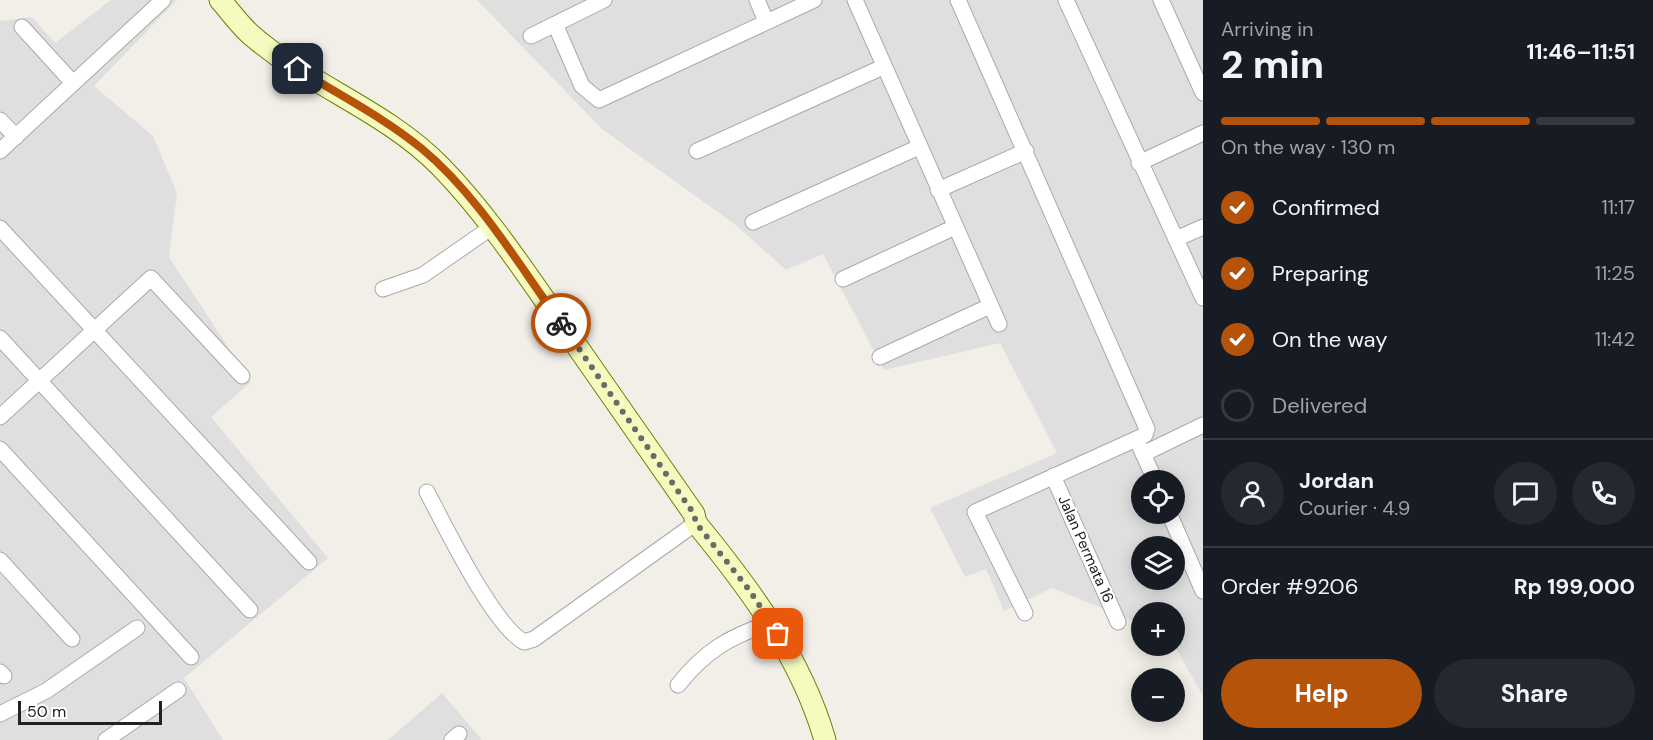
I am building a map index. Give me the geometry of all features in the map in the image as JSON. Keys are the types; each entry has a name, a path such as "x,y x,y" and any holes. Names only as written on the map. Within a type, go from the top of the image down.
{"street":[{"path":"0,151 163,0"},
{"path":"220,0 248,33 272,52 378,117 421,148 441,167 492,227 626,414 694,514 696,523 750,591 771,623 808,689 825,740"},
{"path":"531,36 604,0"},
{"path":"757,0 766,21"},
{"path":"555,24 582,86 599,100 814,0"},
{"path":"855,0 999,324"},
{"path":"958,0 1147,429 1145,435 975,512 1025,613"},
{"path":"1066,0 1203,298"},
{"path":"1161,0 1203,93"},
{"path":"22,27 73,83"},
{"path":"697,151 883,67"},
{"path":"0,120 16,137"},
{"path":"1139,163 1203,133"},
{"path":"753,222 919,147"},
{"path":"939,190 1026,151"},
{"path":"382,289 423,275 492,227"},
{"path":"843,279 955,227"},
{"path":"1176,239 1203,227"},
{"path":"0,228 309,562"},
{"path":"0,417 152,278 242,376"},
{"path":"880,357 990,306"},
{"path":"0,338 250,610"},
{"path":"1143,454 1203,425"},
{"path":"1137,438 1150,470"},
{"path":"0,449 191,657"},
{"name":"Jalan Permata 16","path":"1053,476 1118,622"},
{"path":"427,492 482,590 515,637 524,642 534,639 696,523"},
{"path":"1174,524 1203,591"},
{"path":"0,560 72,639"},
{"path":"678,685 696,663 719,645 745,632 771,623"},
{"path":"0,714 46,691 137,628"},
{"path":"106,740 178,690"}],"shaded area":[{"path":"111,0 177,0 94,86 153,136 177,193 169,257 251,382 211,417 328,558 184,678 223,740 0,740 0,21 32,17 55,43"},
{"path":"477,0 1203,0 1203,696 1180,656 1185,656 1185,602 1131,602 1131,620 1052,588 1004,611 986,569 965,577 930,508 1057,453 1000,343 884,370 823,254 786,270 736,225 602,129"},
{"path":"442,693 482,740 388,740"}],"way so far":[{"path":"561,323 694,514 696,523 728,561 764,610 778,634"}],"route":[{"path":"298,69 396,129 441,167 492,227 561,323"}]}
